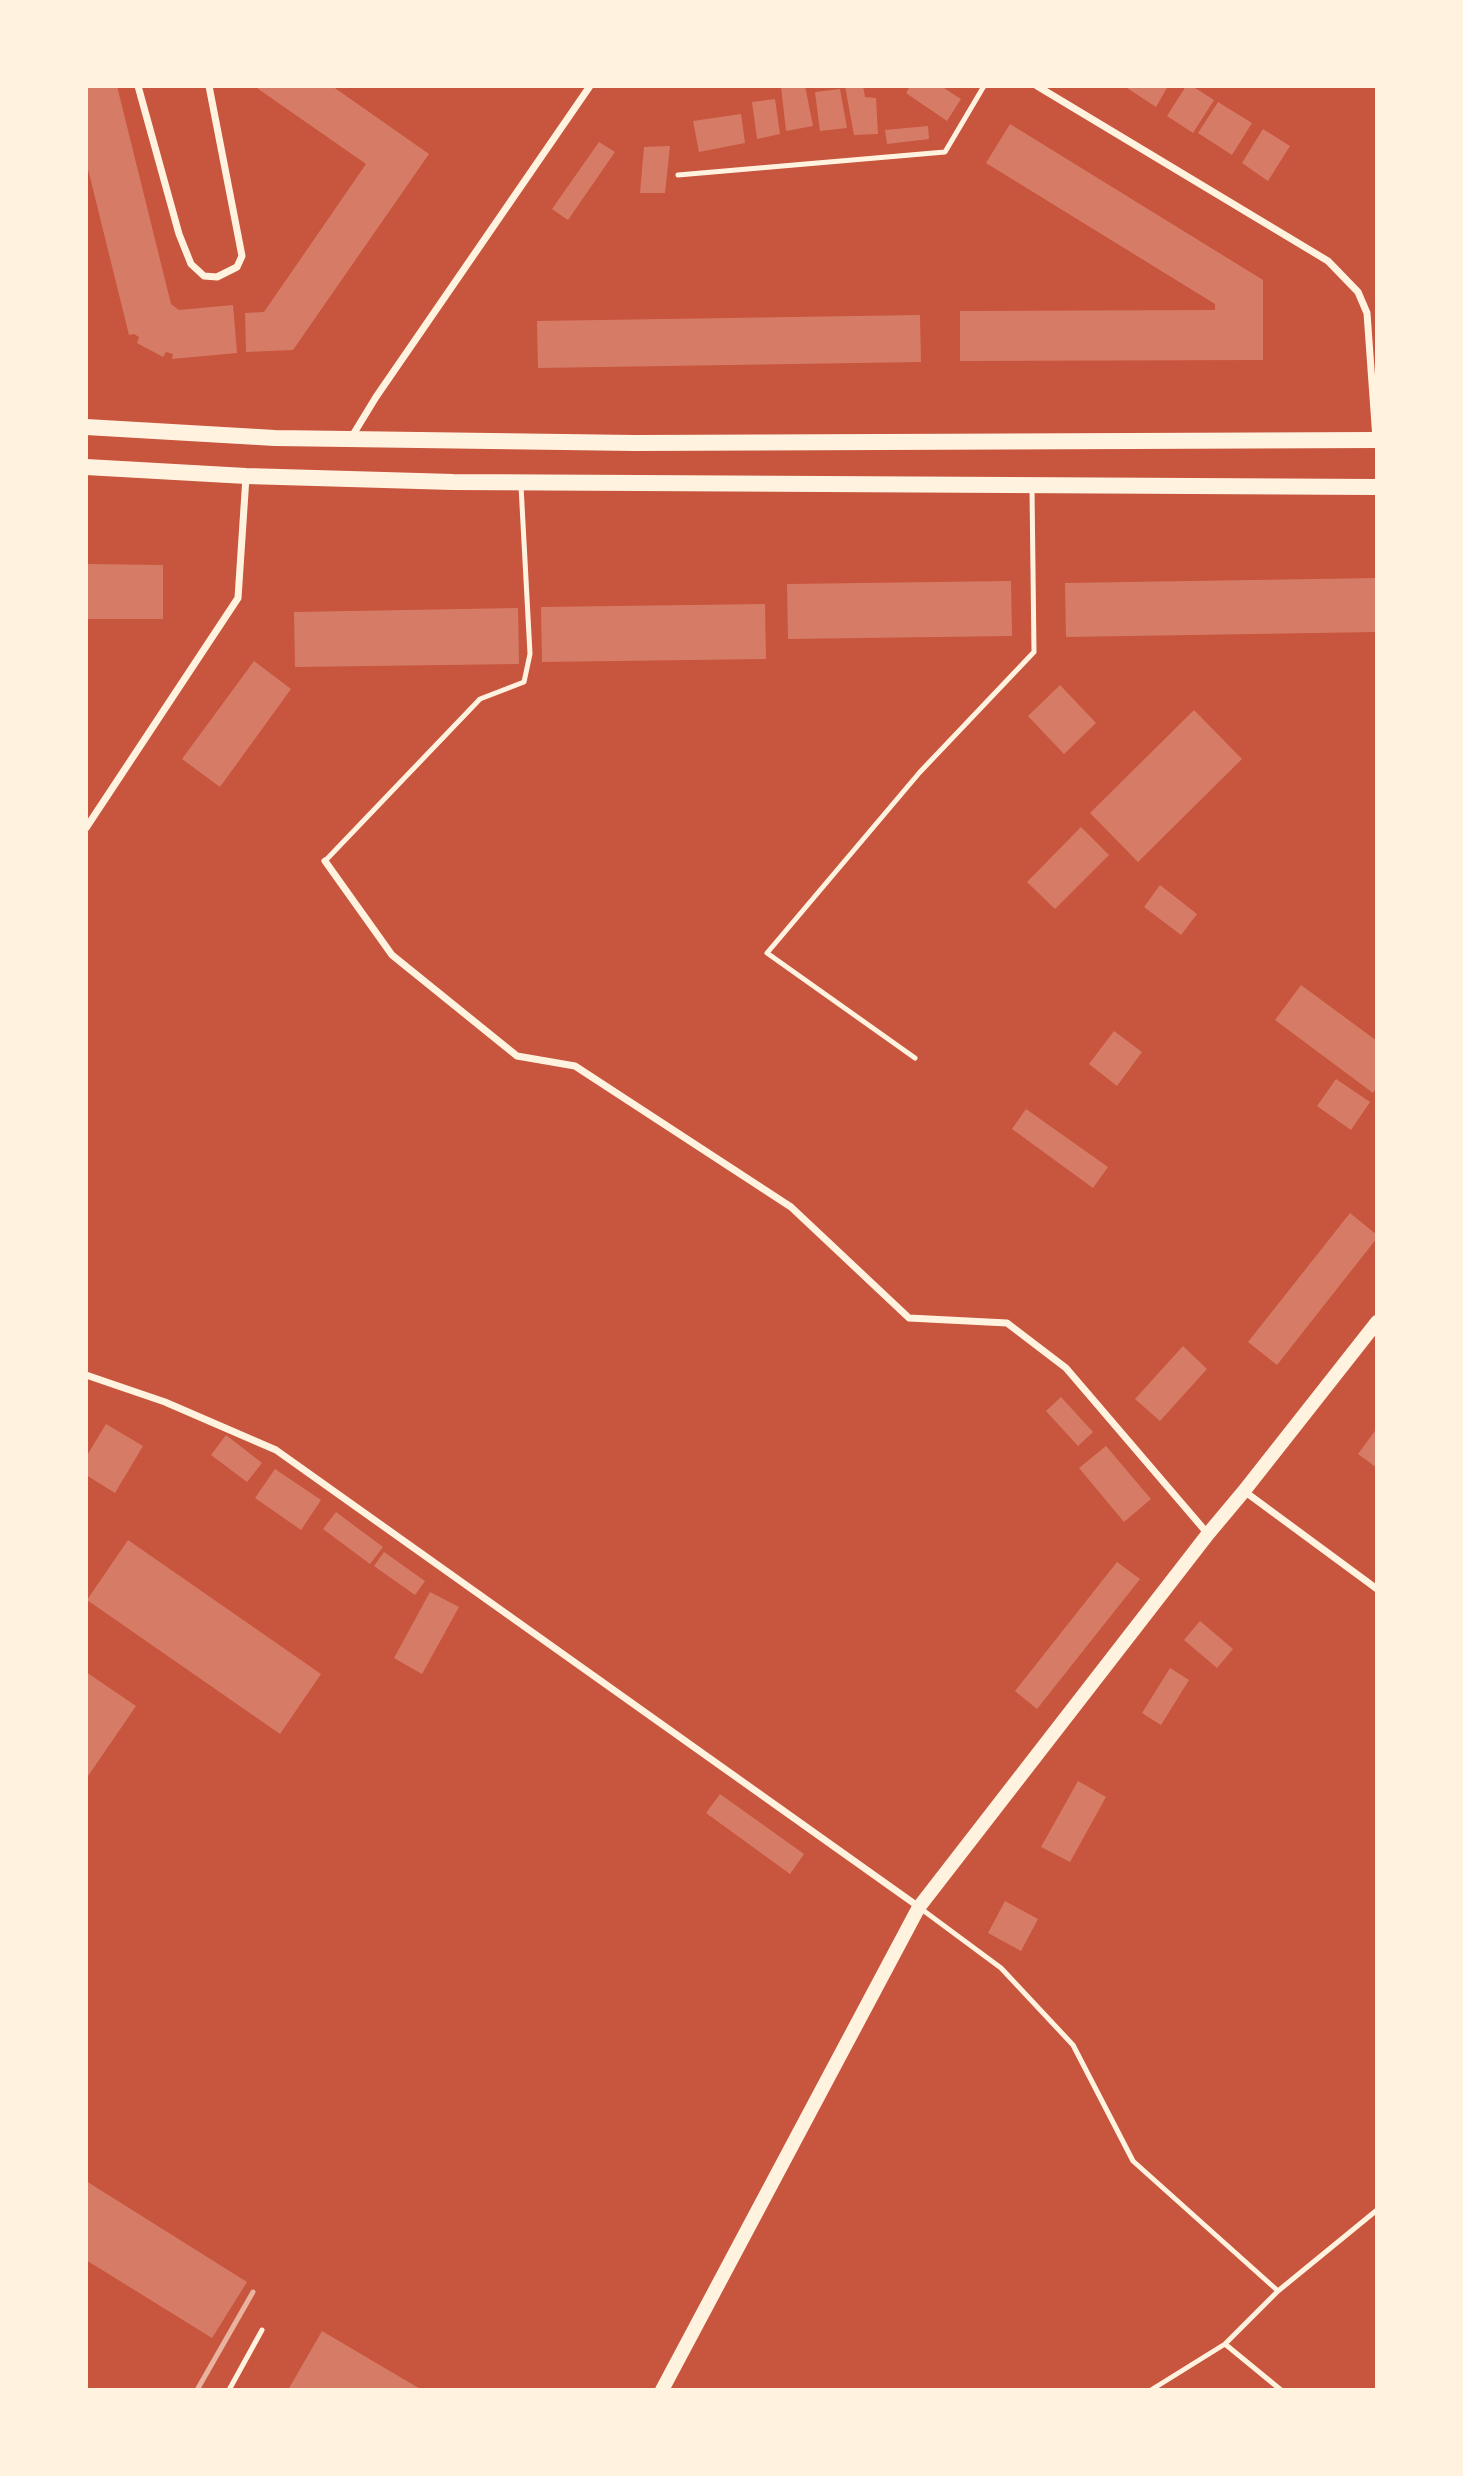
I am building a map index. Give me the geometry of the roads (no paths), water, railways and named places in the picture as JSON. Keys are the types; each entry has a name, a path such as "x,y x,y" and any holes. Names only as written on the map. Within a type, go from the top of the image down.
{"main road":[{"path":"86,427 275,438 635,443 1377,440"},
{"path":"86,467 246,476 521,483 1377,487"},
{"path":"662,2390 919,1907 1208,1534 1377,1322"}],"street":[{"path":"138,86 179,234 191,264 204,276 217,277 237,267 242,256 209,86"},
{"path":"350,439 376,397 590,86"},
{"path":"1037,86 1328,261 1358,292 1367,313 1377,440"},
{"path":"86,828 238,598 246,476"},
{"path":"325,861 392,955 517,1056 575,1066 791,1207 909,1318 1007,1323 1066,1368 1208,1534"},
{"path":"86,1375 165,1402 276,1450 919,1907"},
{"path":"1244,1491 1377,1589"}],"lane":[{"path":"678,175 944,152 984,86"},
{"path":"325,861 480,699 524,682 530,654 521,483"},
{"path":"915,1058 767,953 920,772 1034,652 1032,485"},
{"path":"919,1907 1000,1968 1073,2045 1133,2161 1278,2291"},
{"path":"1151,2390 1225,2344 1278,2291 1377,2210"},
{"path":"229,2390 262,2330"},
{"path":"1225,2344 1281,2390"}],"railway":[{"path":"197,2390 253,2292"}]}
